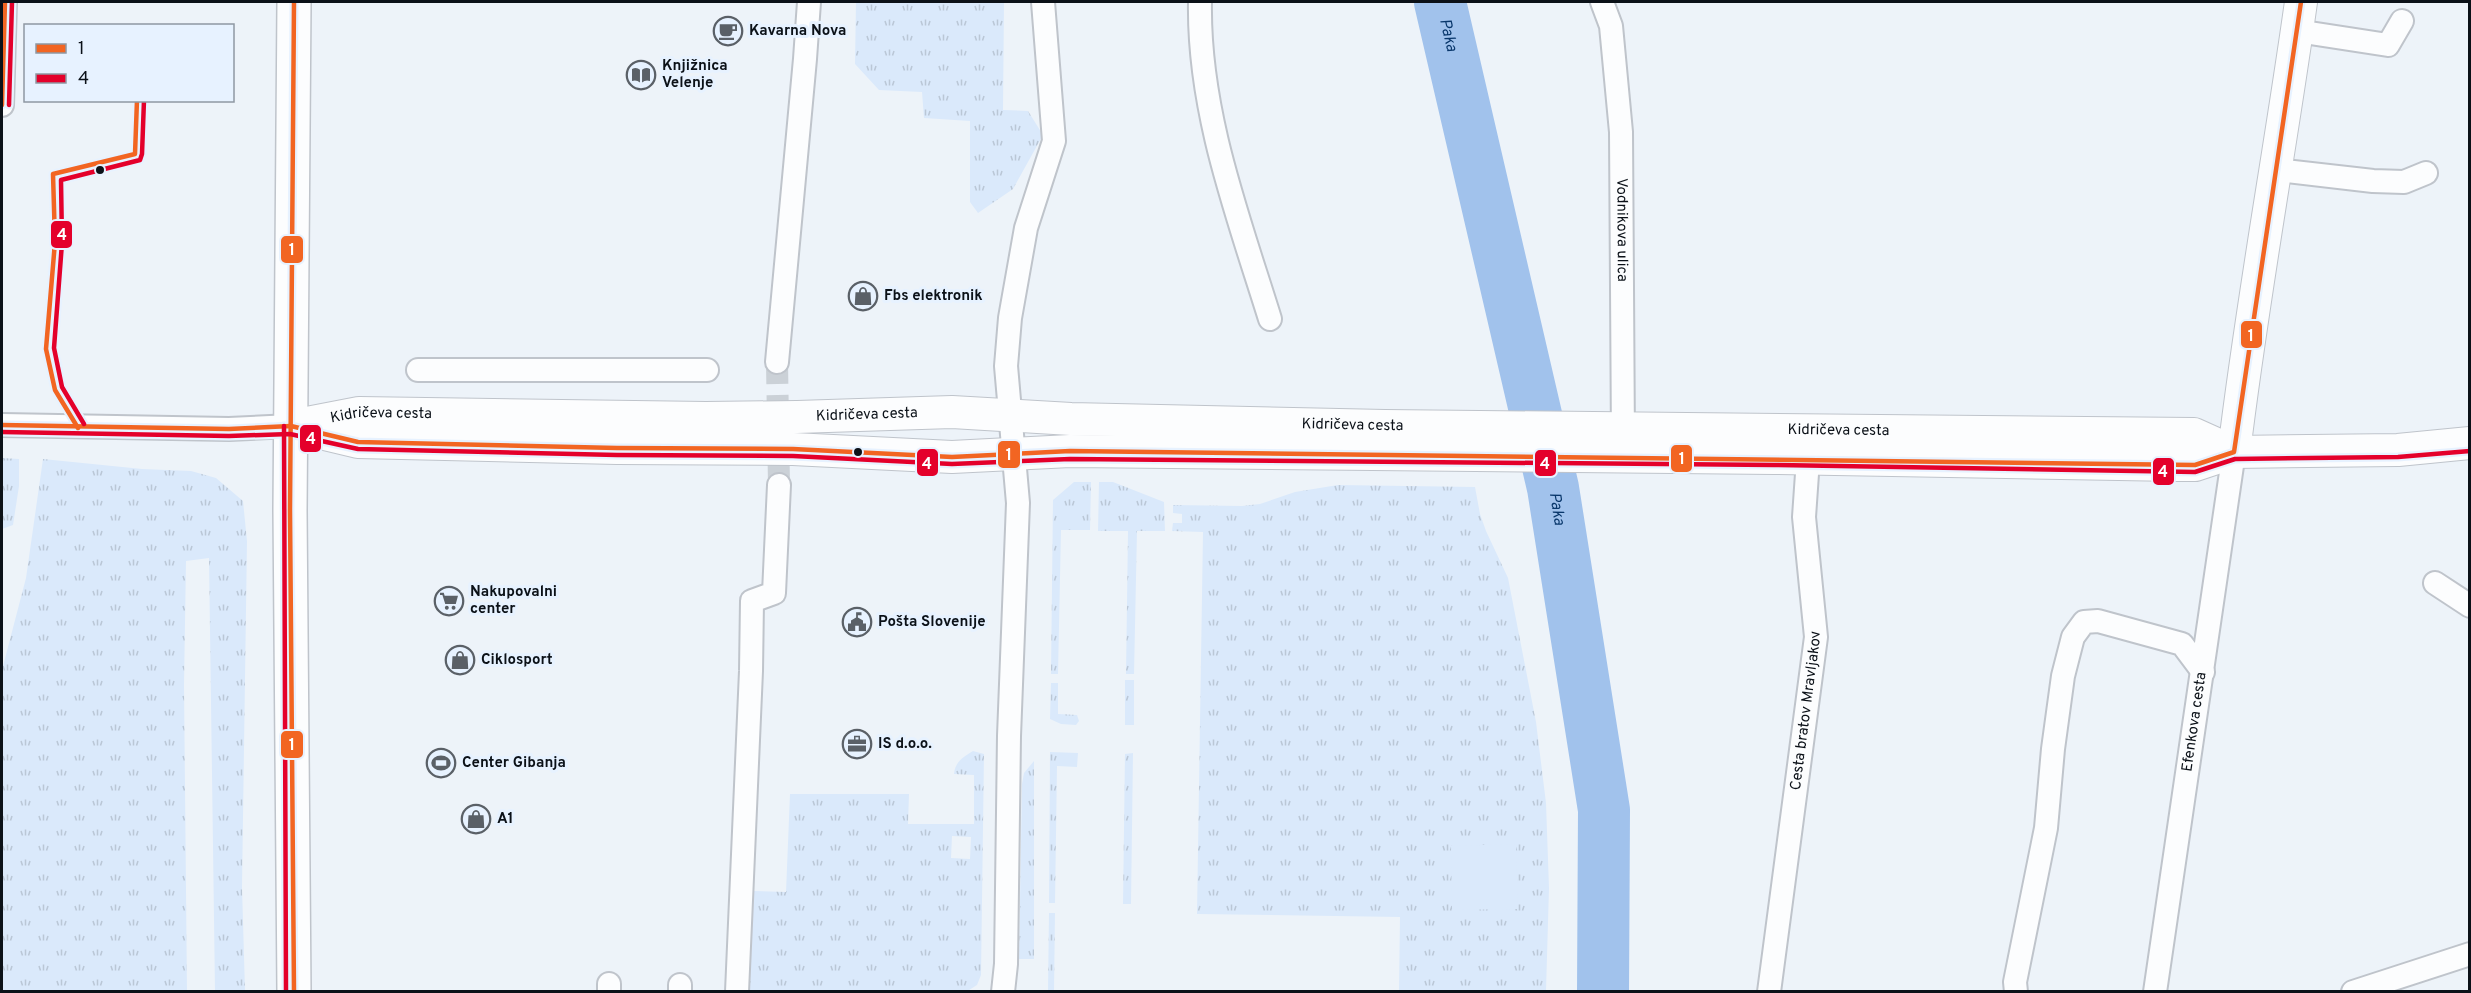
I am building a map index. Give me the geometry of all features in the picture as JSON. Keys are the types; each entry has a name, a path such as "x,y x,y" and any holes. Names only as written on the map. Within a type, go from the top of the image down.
{"main road":[{"path":"294,2 291,426 294,992"},
{"path":"2234,452 2253,305 2277,170 2299,16"},
{"name":"Kidričeva cesta","path":"291,426 358,413 774,418 952,412 1011,416 1327,425 1503,442 1570,457 1622,458 1809,444"},
{"name":"Kidričeva cesta","path":"291,426 358,442 617,448 794,449 952,457 1082,451 1503,442 1562,428 1623,427 1809,444 2176,465 2195,465 2234,452 2398,450 2469,443"}],"street":[{"path":"2,105 5,2"},
{"path":"777,362 808,25 808,2"},
{"path":"1003,992 1006,964 1009,736 1018,503 1006,366 1010,318 1026,228 1053,141 1042,2"},
{"path":"1200,2 1200,27 1215,140 1270,319"},
{"name":"Vodnikova ulica","path":"1602,2 1611,26 1621,132 1622,458"},
{"path":"2299,16 2388,45 2402,21"},
{"path":"2277,170 2373,181 2404,182 2426,173"},
{"path":"418,370 707,370"},
{"path":"2,425 217,429 291,426"},
{"name":"Cesta bratov Mravljakov","path":"1769,992 1816,638 1804,517 1809,444"},
{"name":"Efenkova cesta","path":"2155,992 2234,452"},
{"path":"736,992 751,671 752,601 774,593 779,484"},
{"path":"2435,583 2469,606"},
{"path":"2016,992 2015,982 2046,828 2062,687 2073,637 2084,622 2098,621 2182,644 2203,672"},
{"path":"2353,992 2407,983 2469,954"}],"green space":[{"path":"856,2 1004,2 1003,110 1028,111 1043,135 1013,189 978,213 970,202 970,121 924,118 922,92 879,90 855,64"},
{"path":"2,458 19,459 19,486 13,525 2,529"},
{"path":"43,459 142,469 191,471 216,478 243,501 247,541 242,887 245,991 215,991 209,558 186,561 184,685 187,991 2,991 2,670 26,578"},
{"path":"1074,482 1091,482 1090,530 1061,530 1058,674 1051,674 1053,500"},
{"path":"1099,482 1113,482 1164,502 1165,531 1137,531 1134,674 1126,674 1128,531 1098,531"},
{"path":"1338,485 1475,487 1486,531 1508,578 1536,722 1546,803 1549,888 1546,991 1399,991 1400,917 1197,914 1203,532 1172,531 1173,523 1182,523 1182,514 1173,513 1173,505 1260,504 1295,492"},
{"path":"1125,680 1134,680 1134,725 1125,725"},
{"path":"1051,683 1058,683 1058,714 1077,715 1079,721 1076,725 1061,724 1050,719"},
{"path":"973,751 984,754 981,975 977,985 966,992 749,992 752,891 786,892 790,794 909,794 908,824 974,824 974,775 954,774 958,763","holes":["952,836 971,837 970,859 951,858"]},
{"path":"1050,752 1078,753 1077,767 1057,766 1055,903 1049,903"},
{"path":"1133,753 1131,904 1123,904 1125,754"},
{"path":"1034,761 1034,959 1019,959 1022,784 1024,773"},
{"path":"1516,844 1518,909 1452,910 1451,846"},
{"path":"1049,913 1055,913 1054,991 1048,991"}],"waterway":[{"name":"Paka","path":"1440,2 1553,488 1604,810 1603,992"}],"tunnel":[{"path":"777,362 779,485"}],"transit line":[{"name":"1","path":"2,105 5,2"},
{"name":"4","path":"9,105 12,2"},
{"name":"1","path":"294,2 290,510 294,992"},
{"name":"1","path":"2,425 229,429 291,426 358,442 617,448 793,449 952,457 1070,451 2195,465 2234,452 2301,2"},
{"name":"1","path":"78,428 55,390 46,349 55,242 53,174 135,154 137,102"},
{"name":"4","path":"84,424 62,387 54,348 62,243 61,180 140,160 144,102"},
{"name":"4","path":"284,426 286,992"},
{"name":"4","path":"2,432 229,436 290,434 358,449 617,455 793,456 952,464 1070,459 1774,465 2195,472 2235,459 2398,457 2470,451"}],"place":[{"name":"Kavarna Nova","path":"728,31"},
{"name":"Knjižnica Velenje","path":"641,75"},
{"name":"Fbs elektronik","path":"863,296"},
{"name":"Nakupovalni center","path":"449,601"},
{"name":"Pošta Slovenije","path":"857,622"},
{"name":"Ciklosport","path":"460,660"},
{"name":"IS d.o.o.","path":"857,744"},
{"name":"Center Gibanja","path":"441,763"},
{"name":"A1","path":"476,819"}]}
